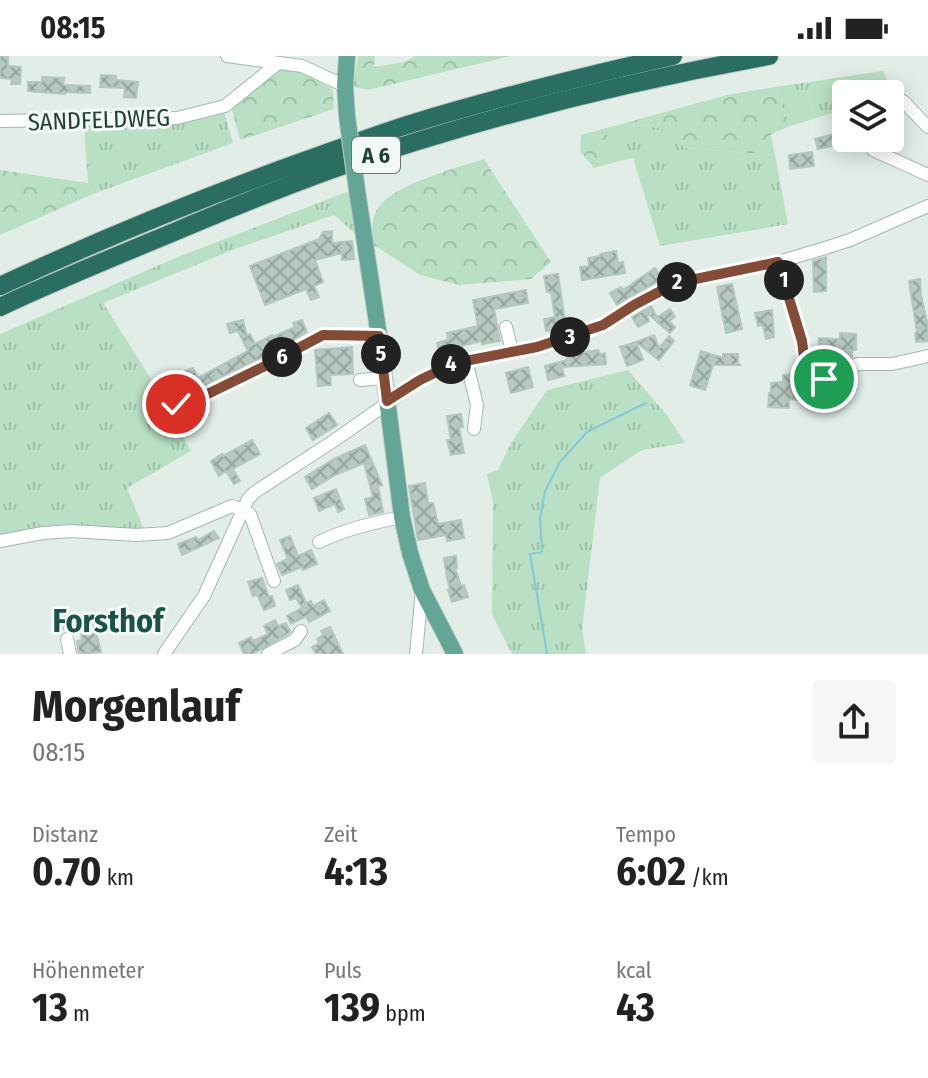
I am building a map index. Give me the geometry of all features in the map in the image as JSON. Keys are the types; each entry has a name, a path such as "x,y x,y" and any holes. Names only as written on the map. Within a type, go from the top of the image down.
{"highway":[{"name":"A 6","path":"0,286 191,203 405,126 563,82 673,56"},
{"name":"A 6","path":"0,307 233,206 415,142 554,103 769,56"}],"main road":[{"path":"347,56 347,116 402,517 422,590 455,654"}],"street":[{"path":"227,56 302,66"},
{"path":"289,56 302,66 345,86"},
{"name":"SANDFELDWEG","path":"0,121 177,118 225,106 277,64"},
{"path":"904,102 928,127"},
{"path":"877,152 928,175"},
{"path":"164,654 204,596 248,499 420,380 455,363 551,343 603,325 676,283 778,262 850,240 928,206"},
{"path":"778,262 802,341 807,381 824,379 858,364 892,364 928,356"},
{"path":"506,327 512,351"},
{"path":"176,404 185,405 323,335 379,336"},
{"path":"466,360 477,405 474,429"},
{"path":"360,380 384,378"},
{"path":"0,541 71,531 136,535 168,533 232,506 250,514 274,581"},
{"path":"319,542 350,528 402,517"},
{"path":"403,654 417,651 422,590"},
{"path":"268,654 295,640 301,631"},
{"path":"67,639 70,654"}],"green space":[{"path":"358,56 375,56 374,67 405,62 415,56 511,56 368,90 353,87"},
{"path":"283,67 302,69 333,90 334,109 240,140 232,109"},
{"path":"883,71 887,80 832,80 832,113 790,126 775,87"},
{"path":"775,87 790,126 771,134 775,155 685,148 663,129 641,125 606,134 623,160 594,168 580,151 581,135 727,95"},
{"path":"224,111 233,143 93,194 88,183 84,125 200,118"},
{"path":"641,125 663,129 685,148 775,155 788,224 660,246 633,158 623,160 605,134"},
{"path":"484,159 551,262 531,279 459,285 420,275 372,244 374,216 386,199 411,184"},
{"path":"0,170 88,183 93,194 0,235"},
{"path":"349,191 357,235 334,215 235,249 103,303 191,451 127,488 144,530 0,538 0,334 178,257"},
{"path":"628,370 666,414 685,443 642,450 600,478 582,629 586,654 512,654 492,614 493,502 487,474 498,470 511,443 547,390"}],"building":[{"path":"0,56 8,56 8,66 21,67 20,84 11,84 12,79 0,78"},
{"path":"101,75 138,82 136,98 124,97 125,88 100,87"},
{"path":"42,77 64,78 63,85 90,86 90,93 28,91 28,82 42,82"},
{"path":"832,135 832,146 818,149 815,139"},
{"path":"812,152 814,166 790,169 789,155"},
{"path":"332,231 332,243 352,241 354,259 342,260 342,253 315,260 323,282 314,286 319,297 311,300 306,289 265,305 250,266 319,239 323,232"},
{"path":"616,251 618,263 623,262 625,273 582,280 580,267 589,266 588,258"},
{"path":"826,257 826,291 814,292 813,261"},
{"path":"655,268 662,279 617,305 610,293 621,287 623,290"},
{"path":"558,274 566,328 546,331 544,319 555,317 551,292 547,292 544,276"},
{"path":"920,279 928,341 916,342 909,281"},
{"path":"732,284 742,329 726,333 717,287"},
{"path":"526,290 528,303 494,309 500,341 482,344 481,341 453,348 454,352 441,356 437,343 448,340 447,333 478,326 473,300"},
{"path":"651,306 657,317 670,309 675,317 669,321 675,327 670,333 646,312 649,321 638,327 632,317"},
{"path":"772,310 774,337 766,339 763,325 758,326 755,313"},
{"path":"243,320 247,336 250,334 255,344 295,327 293,323 302,320 307,332 197,389 195,385 181,392 179,388 170,393 166,383 176,378 175,375 193,368 198,378 248,351 238,331 230,333 227,324"},
{"path":"840,333 856,334 856,350 852,350 852,357 842,358 843,350 828,350 828,366 814,365 813,356 818,356 819,338 840,339"},
{"path":"654,335 659,348 669,336 674,341 659,360 636,342"},
{"path":"636,342 643,360 627,366 620,347"},
{"path":"352,347 353,374 330,375 331,385 318,386 315,350"},
{"path":"598,350 601,355 605,353 606,364 562,367 564,376 548,380 545,366 567,360 567,355"},
{"path":"701,351 723,358 723,354 738,354 740,365 713,365 705,390 690,385"},
{"path":"528,367 533,387 511,393 506,373"},
{"path":"797,374 799,400 789,399 789,408 768,407 771,383 783,382 783,375"},
{"path":"329,413 337,425 313,440 306,428"},
{"path":"461,414 463,427 459,427 464,453 451,455 447,440 451,440 447,416"},
{"path":"252,440 260,454 233,469 240,481 234,484 226,471 219,476 211,461"},
{"path":"365,445 382,485 378,486 383,512 369,515 365,499 373,497 364,463 312,489 305,477"},
{"path":"425,483 428,503 433,503 438,524 461,520 464,538 447,541 446,535 418,540 409,486"},
{"path":"336,489 344,509 338,512 335,504 319,511 314,498"},
{"path":"214,531 219,538 182,555 178,544 196,537 198,540"},
{"path":"290,536 298,556 311,550 317,564 282,575 277,564 288,559 280,540"},
{"path":"456,556 455,568 468,597 452,602 444,558"},
{"path":"262,578 275,606 264,610 257,594 253,596 248,582"},
{"path":"298,585 306,603 311,601 313,606 324,600 330,611 309,622 306,616 291,624 287,616 302,608 296,598 290,600 286,590"},
{"path":"68,610 70,620 92,616 101,652 79,654 77,641 82,640 80,624 59,630 55,614"},
{"path":"275,620 278,626 286,623 289,633 253,654 244,654 239,643 268,634 264,626"},
{"path":"330,627 343,654 316,654 312,647 319,643 317,639 323,635 321,631"}],"waterway":[{"path":"547,654 530,554 542,552 540,518 545,491 560,462 587,432 646,403"}],"district":[{"name":"Forsthof","path":"108,621"}],"route":[{"path":"176,404 185,405 323,335 379,336 387,401 455,363 537,347 603,325 676,283 778,262 802,341 807,381 824,379"}]}
